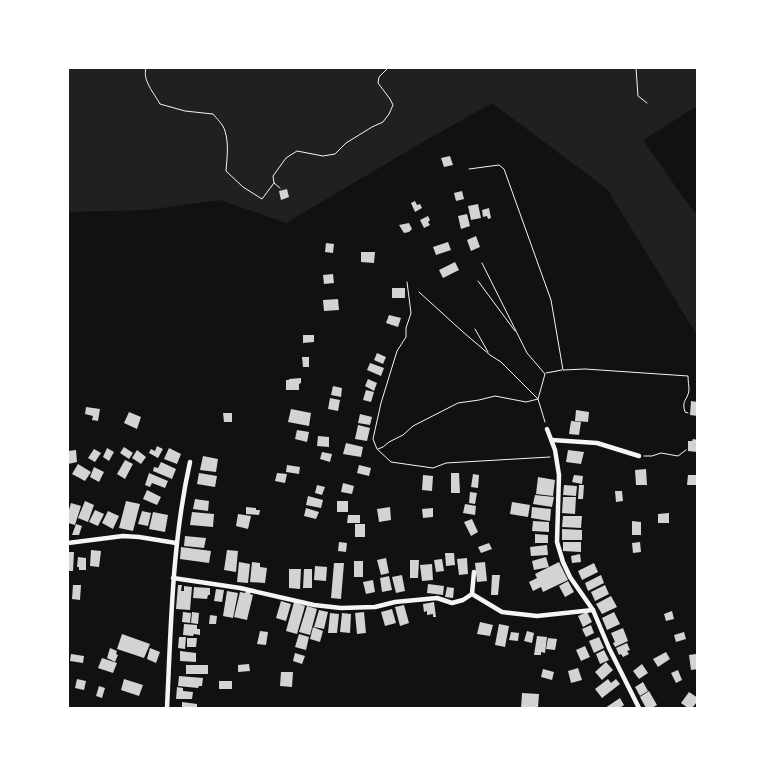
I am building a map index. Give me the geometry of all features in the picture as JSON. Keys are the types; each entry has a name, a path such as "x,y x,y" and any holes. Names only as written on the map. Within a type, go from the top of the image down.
{"street":[{"path":"547,429 557,457 560,483 557,542 562,562 592,610 639,708"},
{"path":"552,440 597,443 639,456"},
{"path":"167,708 176,543 183,492 190,462"},
{"path":"68,543 123,536 176,543"},
{"path":"472,594 474,572"},
{"path":"174,578 240,588 314,605 341,608 375,607 395,602 437,598 452,602 463,600 472,594"},
{"path":"472,594 502,612 537,616 592,610"}],"path":[{"path":"146,68 144,74 160,104 185,111 213,114 222,124 228,147 226,172 243,187 262,199 274,183"},
{"path":"280,188 274,183 273,176 286,158 297,151 323,156 335,154 346,143 383,122 389,114 392,105 390,99 378,83 379,77 388,68"},
{"path":"636,68 638,96 647,103"},
{"path":"469,169 499,165 504,169 551,300 563,370"},
{"path":"482,263 527,353 545,374"},
{"path":"478,281 517,334"},
{"path":"407,282 411,313 406,328 406,337 397,351 381,403 373,439 377,449 391,462 433,468 446,463 557,457"},
{"path":"419,292 490,355 502,362 538,400 547,429"},
{"path":"474,328 490,355"},
{"path":"545,374 563,370 585,369 688,376 689,390 683,403 684,412 688,413"},
{"path":"538,400 545,374"},
{"path":"377,449 403,435 413,426 458,403 495,396 526,402 538,400"},
{"path":"639,456 652,456 661,453 678,456 686,450"}],"shaded area":[{"path":"68,68 697,68 697,106 643,140 697,215 697,335 607,189 492,103 286,223 220,200 147,210 68,212"}],"building":[{"path":"450,156 453,165 444,167 441,158"},
{"path":"287,189 289,197 281,200 279,191"},
{"path":"462,191 464,199 456,201 454,193"},
{"path":"415,201 422,208 415,212 411,203"},
{"path":"478,204 481,218 471,220 468,206"},
{"path":"489,208 491,218 488,219 487,216 483,217 482,210"},
{"path":"467,214 470,226 461,229 458,216"},
{"path":"428,216 430,225 424,228 420,220"},
{"path":"409,223 412,229 404,233 399,225"},
{"path":"476,236 480,247 471,251 467,240"},
{"path":"448,242 451,250 436,255 433,247"},
{"path":"326,243 334,244 333,253 325,252"},
{"path":"361,252 375,252 374,263 361,262"},
{"path":"455,262 459,270 443,278 439,270"},
{"path":"333,274 334,283 324,284 323,275"},
{"path":"392,288 405,288 405,298 392,298"},
{"path":"338,299 339,310 324,311 323,300"},
{"path":"389,315 401,318 398,327 386,323"},
{"path":"303,335 314,335 314,342 303,343"},
{"path":"377,353 386,357 383,364 374,360"},
{"path":"302,357 309,357 309,367 303,367"},
{"path":"370,363 384,368 381,376 367,370"},
{"path":"301,378 299,390 286,390 286,380"},
{"path":"368,379 377,383 374,391 365,386"},
{"path":"333,386 342,388 341,397 331,395"},
{"path":"366,390 374,392 371,402 363,400"},
{"path":"330,398 340,400 338,411 328,409"},
{"path":"691,401 698,402 698,416 690,415"},
{"path":"86,407 100,409 98,421 92,420 93,416 85,414"},
{"path":"291,409 311,413 309,426 288,422"},
{"path":"576,410 589,412 588,422 575,421"},
{"path":"129,412 141,417 137,429 124,423"},
{"path":"223,413 232,413 232,422 224,422"},
{"path":"360,414 372,417 370,425 358,423"},
{"path":"571,421 581,422 579,435 569,434"},
{"path":"358,425 370,428 367,441 355,439"},
{"path":"297,430 309,432 307,442 295,439"},
{"path":"318,436 329,437 329,447 317,446"},
{"path":"698,440 697,452 688,451 688,441"},
{"path":"346,443 363,447 361,457 343,454"},
{"path":"157,446 163,449 158,458 149,453 151,449 155,451"},
{"path":"124,447 133,453 129,459 120,453"},
{"path":"107,448 114,452 109,461 103,457"},
{"path":"169,448 181,454 177,464 164,459"},
{"path":"94,449 101,453 95,462 88,458"},
{"path":"76,450 77,462 68,464 68,451"},
{"path":"137,450 146,457 141,464 132,458"},
{"path":"568,450 584,452 581,464 566,462"},
{"path":"322,452 332,454 330,462 320,459"},
{"path":"203,456 218,459 216,472 200,470"},
{"path":"125,460 133,464 125,479 117,474"},
{"path":"161,462 176,469 172,479 153,471 154,467 158,468"},
{"path":"78,464 91,472 85,481 72,474"},
{"path":"287,465 300,467 299,474 286,472"},
{"path":"359,465 371,468 369,476 357,473"},
{"path":"94,467 104,472 99,482 90,477"},
{"path":"646,469 647,485 636,485 635,470"},
{"path":"149,473 168,481 165,488 152,483 150,487 145,485"},
{"path":"199,473 217,476 215,487 197,484"},
{"path":"277,473 287,474 285,483 275,481"},
{"path":"451,473 459,473 460,493 451,493"},
{"path":"473,474 479,475 478,488 471,487"},
{"path":"423,475 433,476 432,491 422,490"},
{"path":"574,475 583,476 582,484 572,482"},
{"path":"688,475 698,475 697,485 687,485"},
{"path":"538,477 555,480 553,496 536,494"},
{"path":"343,483 354,486 352,494 341,492"},
{"path":"317,485 325,487 322,495 315,493"},
{"path":"564,485 577,486 576,496 563,495"},
{"path":"579,485 584,485 583,499 578,499"},
{"path":"147,490 161,497 157,505 143,499"},
{"path":"615,491 622,491 623,501 616,502"},
{"path":"470,492 477,493 475,504 469,503"},
{"path":"535,495 554,497 552,507 533,504"},
{"path":"308,496 323,500 321,508 306,505"},
{"path":"563,497 576,497 575,514 562,513"},
{"path":"195,499 209,501 208,511 193,509"},
{"path":"85,501 94,505 88,522 78,518"},
{"path":"126,501 140,504 133,531 119,528"},
{"path":"337,501 348,501 348,512 337,512"},
{"path":"512,502 530,505 528,517 510,514"},
{"path":"71,503 81,506 75,525 68,523"},
{"path":"465,504 476,506 475,515 463,513"},
{"path":"246,507 260,510 259,515 246,514"},
{"path":"390,507 391,520 379,522 377,509"},
{"path":"532,507 551,509 550,521 531,518"},
{"path":"306,508 319,512 316,519 304,516"},
{"path":"433,508 433,517 423,518 422,509"},
{"path":"95,510 104,514 98,526 89,522"},
{"path":"108,511 119,516 113,529 102,523"},
{"path":"142,511 151,513 148,526 138,524"},
{"path":"153,512 168,515 165,532 149,529"},
{"path":"192,512 214,514 213,527 190,525"},
{"path":"669,513 669,523 658,523 658,514"},
{"path":"238,514 251,516 248,529 236,526"},
{"path":"348,515 360,515 360,523 347,523"},
{"path":"563,516 582,516 581,528 562,527"},
{"path":"472,519 478,532 471,536 464,522"},
{"path":"533,521 549,522 549,532 532,531"},
{"path":"632,521 641,522 641,535 632,535"},
{"path":"76,524 82,526 79,535 72,535"},
{"path":"355,524 365,524 365,537 355,537"},
{"path":"562,529 582,530 582,540 562,540"},
{"path":"535,534 548,535 548,543 535,543"},
{"path":"185,536 206,538 204,548 184,546"},
{"path":"339,542 347,543 346,552 338,551"},
{"path":"563,542 581,542 581,552 563,551"},
{"path":"640,542 641,552 633,553 632,543"},
{"path":"489,543 492,549 481,553 478,547"},
{"path":"547,545 548,555 531,556 530,547"},
{"path":"181,547 211,551 209,563 180,559"},
{"path":"91,550 101,551 99,567 90,566"},
{"path":"227,550 238,551 236,572 224,570"},
{"path":"68,552 74,552 73,571 68,571"},
{"path":"445,553 454,553 455,565 446,566"},
{"path":"580,554 581,562 572,563 571,556"},
{"path":"78,557 86,558 86,570 79,570 79,567 77,567"},
{"path":"546,557 549,567 534,570 532,561"},
{"path":"386,558 389,573 381,575 377,560"},
{"path":"467,558 468,574 459,575 457,559"},
{"path":"442,559 444,571 436,572 434,560"},
{"path":"410,560 419,560 418,578 410,578"},
{"path":"354,561 363,561 363,577 354,577"},
{"path":"239,562 250,564 248,583 237,582"},
{"path":"252,562 260,563 260,567 267,568 265,583 250,582"},
{"path":"485,562 487,581 477,582 475,563"},
{"path":"559,562 568,580 543,592 541,587 533,591 529,582 537,578 535,574"},
{"path":"334,563 344,563 341,599 331,598"},
{"path":"594,563 598,572 582,580 578,571"},
{"path":"432,564 433,580 422,581 420,565"},
{"path":"315,566 327,567 326,581 314,580"},
{"path":"289,569 301,569 300,589 289,588"},
{"path":"304,569 312,569 312,588 303,588"},
{"path":"402,575 405,591 396,593 392,577"},
{"path":"492,575 500,575 498,595 491,595"},
{"path":"601,575 604,583 588,591 585,583"},
{"path":"389,576 392,590 382,592 380,578"},
{"path":"373,580 375,592 366,594 363,582"},
{"path":"568,581 574,592 565,597 559,586"},
{"path":"428,584 444,586 443,595 427,593"},
{"path":"73,585 81,585 80,600 72,599"},
{"path":"178,585 182,585 181,591 184,591 184,586 192,587 190,610 176,609"},
{"path":"605,585 609,594 595,601 591,592"},
{"path":"194,587 210,588 210,595 208,595 207,599 193,598"},
{"path":"447,587 454,588 453,598 445,597"},
{"path":"216,589 224,590 222,602 214,601"},
{"path":"227,591 238,593 233,618 223,616"},
{"path":"246,591 251,592 250,594 253,595 247,620 234,617 240,592 245,593"},
{"path":"611,596 617,607 602,614 596,604"},
{"path":"281,601 291,604 286,621 276,618"},
{"path":"294,602 305,606 297,634 286,631"},
{"path":"434,602 436,617 433,617 433,614 427,615 427,611 424,612 423,604"},
{"path":"404,605 409,623 400,626 395,607"},
{"path":"307,606 317,609 310,635 299,632"},
{"path":"392,609 396,623 385,626 381,612"},
{"path":"319,610 328,612 324,629 314,627"},
{"path":"672,611 674,619 666,621 664,614"},
{"path":"183,612 191,613 190,623 182,622"},
{"path":"192,612 199,613 198,624 191,623"},
{"path":"364,612 366,633 357,634 355,613"},
{"path":"587,612 592,622 583,627 578,616"},
{"path":"614,612 620,624 607,630 602,618"},
{"path":"330,613 339,614 337,633 328,633"},
{"path":"342,613 351,614 350,633 340,632"},
{"path":"210,615 217,616 216,624 209,624"},
{"path":"480,622 493,625 490,636 477,634"},
{"path":"184,624 197,625 197,629 200,629 200,635 183,635"},
{"path":"499,624 509,626 505,647 495,645"},
{"path":"591,625 594,633 586,637 582,629"},
{"path":"313,627 323,631 320,642 310,639"},
{"path":"623,628 628,641 615,647 611,633"},
{"path":"260,631 268,632 266,645 257,644"},
{"path":"527,631 534,633 532,643 524,641"},
{"path":"511,632 519,633 518,641 509,640"},
{"path":"684,632 686,639 676,642 674,635"},
{"path":"122,634 150,644 144,658 117,649"},
{"path":"299,634 309,637 306,650 295,647"},
{"path":"537,636 547,637 545,653 541,652 541,655 534,655"},
{"path":"179,637 186,637 185,649 178,648"},
{"path":"599,637 604,648 594,653 589,641"},
{"path":"187,638 197,638 196,647 187,647"},
{"path":"548,638 557,639 555,650 546,649"},
{"path":"627,643 630,650 627,651 629,654 623,657 621,654 619,655 616,648"},
{"path":"585,646 590,657 581,661 576,650"},
{"path":"110,648 117,651 116,654 118,655 115,662 107,658"},
{"path":"150,648 160,652 156,663 147,659"},
{"path":"604,650 609,660 600,664 596,654"},
{"path":"180,651 196,653 196,662 180,661"},
{"path":"666,652 670,659 658,667 653,659"},
{"path":"295,653 305,656 302,664 293,661"},
{"path":"71,654 84,656 83,663 70,661"},
{"path":"696,654 698,669 691,670 689,655"},
{"path":"102,658 117,663 113,673 98,668"},
{"path":"606,662 613,670 602,680 595,672"},
{"path":"249,664 250,671 238,672 238,665"},
{"path":"642,664 648,673 639,679 633,671"},
{"path":"186,665 208,665 208,674 186,674"},
{"path":"578,668 582,680 571,683 568,671"},
{"path":"543,669 554,672 552,680 541,677"},
{"path":"678,670 682,680 676,683 671,673"},
{"path":"281,672 293,672 292,687 280,686"},
{"path":"179,676 203,678 202,686 198,688 178,686"},
{"path":"77,679 86,681 84,690 75,688"},
{"path":"124,679 143,685 139,696 121,690"},
{"path":"608,679 611,683 616,679 620,684 602,698 595,689"},
{"path":"219,681 232,681 232,689 219,689"},
{"path":"643,682 648,691 640,696 635,687"},
{"path":"99,686 105,688 102,698 96,696"},
{"path":"177,687 183,688 183,691 193,692 192,699 176,699"},
{"path":"649,691 657,705 652,708 646,708 640,697"},
{"path":"689,692 698,698 698,701 692,708 688,708 681,703"},
{"path":"522,693 539,694 538,708 521,708"},
{"path":"620,698 624,705 620,708 605,708"},
{"path":"182,702 197,704 197,708 182,708"}]}
